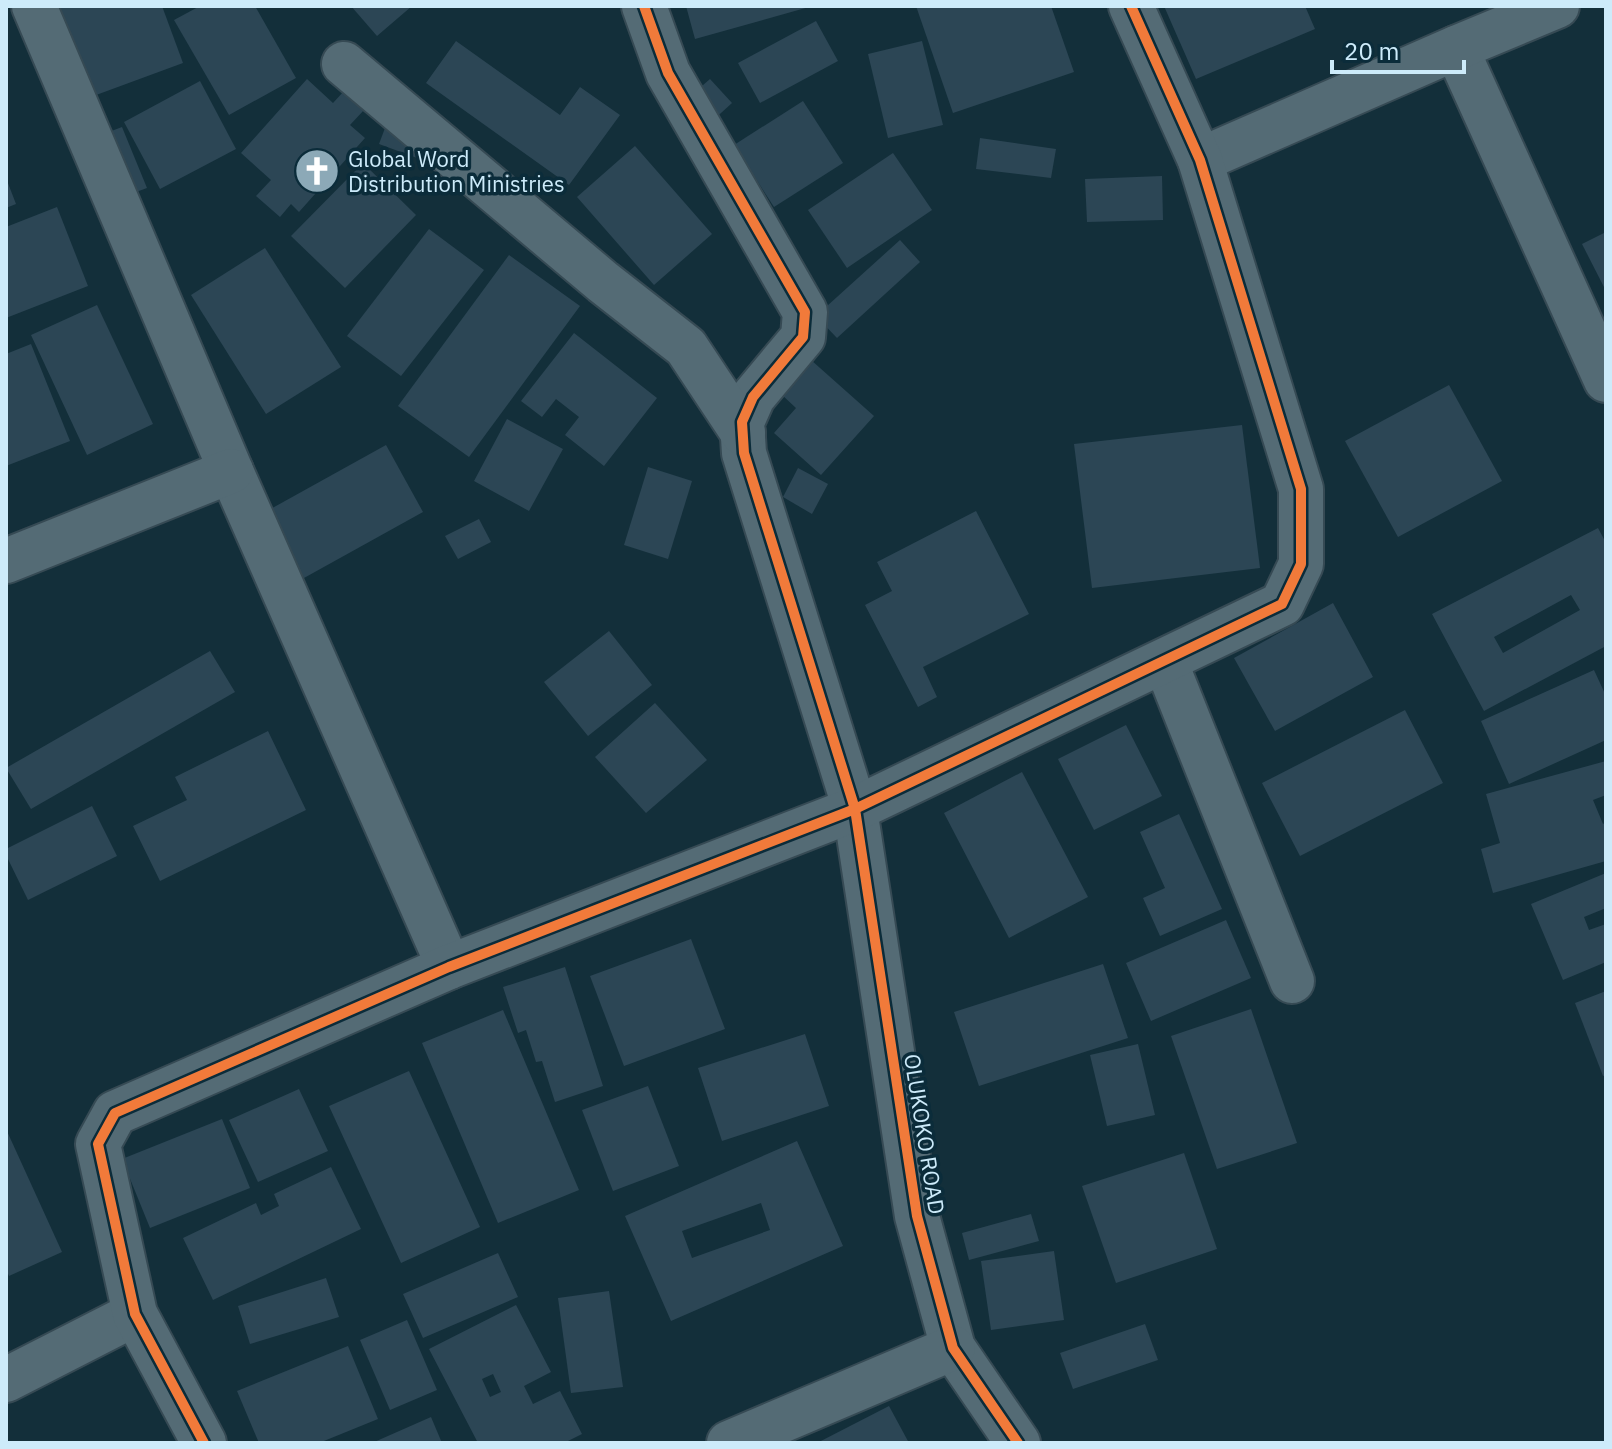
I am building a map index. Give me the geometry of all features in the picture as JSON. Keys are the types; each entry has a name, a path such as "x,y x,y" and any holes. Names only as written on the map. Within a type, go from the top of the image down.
{"street":[{"path":"34,6 231,471 449,967"},
{"path":"644,6 668,73 805,312 803,337 753,397 742,422 743,433"},
{"path":"204,1443 135,1314 98,1144 115,1113 449,967 855,809 1282,604 1301,564 1301,489 1200,160 1131,6"},
{"path":"1200,160 1557,6"},
{"path":"1456,48 1606,380"},
{"path":"344,64 603,282 686,347 743,433"},
{"name":"OLUKOKO ROAD","path":"743,433 744,453 855,809 917,1216 953,1348 1018,1443"},
{"path":"6,561 231,471"},
{"path":"1165,661 1292,981"},
{"path":"6,1380 135,1314"},
{"path":"729,1443 953,1348"}],"building":[{"path":"54,6 162,6 183,63 88,98"},
{"path":"200,6 255,6 296,78 229,115 174,20"},
{"path":"351,6 412,6 377,36"},
{"path":"686,6 809,6 809,7 695,39"},
{"path":"916,6 1051,6 1074,72 953,113"},
{"path":"1164,6 1305,6 1315,29 1196,79"},
{"path":"816,21 838,61 760,103 738,63"},
{"path":"456,41 560,115 580,87 620,115 569,185 426,83"},
{"path":"922,41 943,125 888,138 868,54"},
{"path":"307,79 333,103 344,91 364,110 350,125 365,138 299,212 291,204 280,217 256,196 271,180 241,153"},
{"path":"710,79 732,103 710,123 687,99"},
{"path":"200,81 236,149 160,189 124,122"},
{"path":"803,101 843,163 774,207 734,145"},
{"path":"388,120 427,135 417,158 379,144"},
{"path":"122,127 147,188 117,199 93,138"},
{"path":"980,138 1056,149 1051,178 976,169"},
{"path":"635,146 712,234 654,285 577,197"},
{"path":"893,153 932,210 847,268 808,210"},
{"path":"363,163 416,215 345,288 291,236"},
{"path":"1162,176 1163,220 1087,222 1085,179"},
{"path":"6,178 16,204 6,208"},
{"path":"57,207 88,286 6,318 6,227"},
{"path":"429,229 484,270 401,376 347,336"},
{"path":"1606,232 1606,291 1582,244"},
{"path":"900,240 920,262 837,338 816,316"},
{"path":"265,248 341,367 266,414 191,295"},
{"path":"509,255 580,306 469,457 398,406"},
{"path":"97,305 153,424 87,455 31,335"},
{"path":"574,333 657,398 604,466 565,435 579,417 556,399 542,417 521,401"},
{"path":"31,344 70,441 6,466 6,354"},
{"path":"811,360 874,416 821,475 774,433 796,408 781,394"},
{"path":"1449,385 1502,481 1398,537 1345,441"},
{"path":"507,419 563,449 529,511 474,481"},
{"path":"1242,425 1260,568 1092,588 1074,444"},
{"path":"386,445 423,512 304,578 267,511"},
{"path":"648,467 692,481 668,559 624,545"},
{"path":"798,468 828,484 812,514 783,497"},
{"path":"976,511 1029,614 923,667 937,697 918,707 865,605 892,591 877,562"},
{"path":"479,519 491,542 458,559 445,536"},
{"path":"1598,528 1606,543 1606,646 1484,711 1432,614","holes":["1571,595 1580,610 1503,653 1494,637"]},
{"path":"1333,603 1373,677 1275,731 1234,658"},
{"path":"609,631 652,685 588,736 544,682"},
{"path":"210,651 235,692 31,809 6,768"},
{"path":"1594,670 1606,696 1606,740 1509,784 1481,721"},
{"path":"655,703 707,760 646,813 595,757"},
{"path":"1405,710 1443,783 1300,856 1262,783"},
{"path":"1126,725 1162,796 1094,830 1058,759"},
{"path":"268,731 306,810 160,881 133,826 187,800 175,777"},
{"path":"1606,761 1606,795 1593,800 1603,824 1606,822 1606,861 1493,893 1481,849 1500,843 1486,794"},
{"path":"1022,772 1088,897 1009,938 944,813"},
{"path":"92,806 117,856 28,900 6,849"},
{"path":"1179,814 1222,909 1160,936 1143,898 1165,888 1140,832"},
{"path":"1606,873 1606,908 1584,917 1589,930 1606,924 1606,962 1563,980 1531,904"},
{"path":"1226,920 1251,978 1151,1021 1126,963"},
{"path":"691,939 725,1029 624,1066 590,976"},
{"path":"1103,964 1128,1038 979,1086 954,1012"},
{"path":"565,967 603,1086 555,1102 542,1061 536,1062 526,1030 518,1033 503,987"},
{"path":"1606,991 1606,1075 1603,1076 1575,1003"},
{"path":"1251,1009 1297,1143 1217,1169 1171,1036"},
{"path":"503,1010 579,1190 498,1223 422,1043"},
{"path":"805,1034 829,1106 722,1141 698,1068"},
{"path":"1138,1044 1155,1115 1107,1126 1090,1055"},
{"path":"409,1071 480,1227 401,1263 329,1106"},
{"path":"648,1086 679,1166 613,1191 582,1110"},
{"path":"299,1089 328,1151 258,1182 229,1120"},
{"path":"222,1119 250,1188 150,1228 122,1159"},
{"path":"6,1129 62,1252 9,1276 6,1269"},
{"path":"797,1141 843,1246 671,1321 625,1216","holes":["761,1203 770,1230 692,1258 682,1231"]},
{"path":"1184,1153 1217,1249 1116,1283 1082,1186"},
{"path":"331,1167 361,1229 213,1300 183,1238 256,1203 261,1215 279,1206 274,1194"},
{"path":"1031,1214 1039,1241 969,1260 962,1233"},
{"path":"1054,1251 1064,1320 991,1330 981,1261"},
{"path":"498,1253 518,1297 423,1338 403,1294"},
{"path":"326,1278 339,1317 250,1344 238,1306"},
{"path":"609,1291 623,1387 571,1393 558,1298"},
{"path":"516,1305 551,1372 524,1386 533,1404 560,1391 582,1434 564,1443 478,1443 429,1349","holes":["493,1374 501,1392 490,1397 482,1379"]},
{"path":"407,1320 437,1390 390,1410 360,1340"},
{"path":"1145,1324 1158,1360 1073,1389 1060,1353"},
{"path":"348,1346 378,1419 319,1443 259,1443 237,1391"},
{"path":"889,1406 909,1443 817,1443"},
{"path":"431,1417 442,1443 372,1443"}],"cycle path":[{"path":"644,6 668,73 805,312 803,337 753,397 742,422 744,453 855,809 917,1216 953,1348 1018,1443"},
{"path":"204,1443 135,1314 98,1144 115,1113 449,967 855,809 1282,604 1301,564 1301,489 1200,160 1131,6"}],"place":[{"name":"Global Word Distribution Ministries","path":"317,171"}]}
